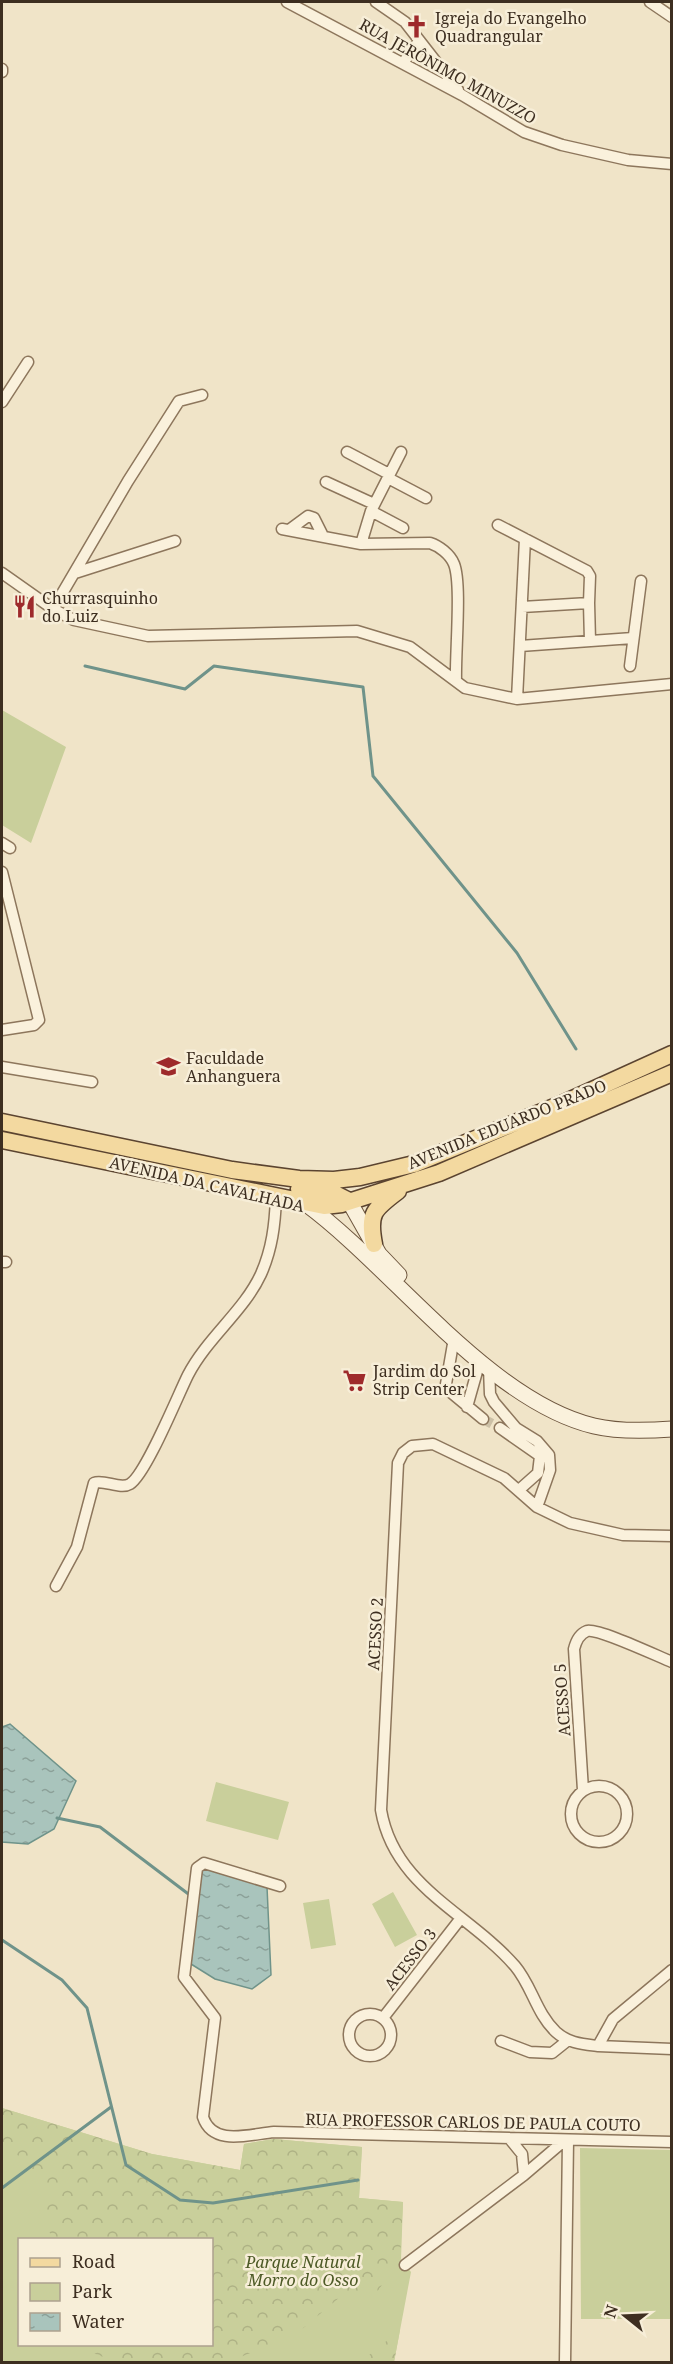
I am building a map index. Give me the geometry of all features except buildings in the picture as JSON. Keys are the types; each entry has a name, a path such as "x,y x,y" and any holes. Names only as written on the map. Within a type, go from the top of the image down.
{"main road":[{"name":"AVENIDA EDUARDO PRADO","path":"231,1170 326,1180 360,1177 414,1164 564,1103 672,1054"},
{"name":"AVENIDA EDUARDO PRADO","path":"306,1204 324,1206 349,1202 409,1184 466,1162 672,1073"},
{"name":"AVENIDA DA CAVALHADA","path":"2,1122 231,1170"},
{"name":"AVENIDA DA CAVALHADA","path":"2,1140 306,1204 343,1232 393,1283 415,1300 454,1338 484,1364 525,1394 563,1415 593,1426 646,1431 672,1429"},
{"path":"57,1151 105,1155 120,1146"},
{"path":"149,1170 150,1163 154,1160 208,1165"},
{"path":"231,1170 291,1188 333,1192 349,1202"},
{"path":"374,1244 370,1223 378,1206 409,1184"},
{"name":"AVENIDA DA CAVALHADA","path":"349,1202 374,1244 415,1300"}],"street":[{"name":"RUA JERÔNIMO MINUZZO","path":"287,2 462,95 507,123 543,138 628,160 672,164"},
{"path":"376,2 405,22 462,95"},
{"path":"650,2 672,17"},
{"path":"403,63 419,40"},
{"path":"2,402 28,362"},
{"path":"53,609 128,481 179,402 202,395"},
{"path":"347,452 426,498"},
{"path":"361,544 373,508 400,452"},
{"path":"326,482 403,528"},
{"path":"323,536 314,518 308,516 286,529 361,544 430,543 440,547 454,563 457,584 456,681"},
{"path":"498,525 587,571 590,576 590,641"},
{"path":"517,699 525,539"},
{"path":"75,573 176,542"},
{"path":"2,573 53,609 74,620 148,636 357,631 410,647 465,688 517,699 672,684"},
{"path":"630,666 641,581"},
{"path":"522,607 589,603"},
{"path":"520,646 633,638"},
{"path":"2,872 39,1020 34,1025 2,1030"},
{"path":"2,1067 92,1082"},
{"path":"56,1586 77,1547 94,1483 99,1481 124,1485 133,1480 150,1455 189,1373 259,1277 271,1246 276,1197"},
{"path":"454,1338 446,1384 452,1395 483,1419"},
{"path":"467,1407 484,1364"},
{"path":"484,1364 490,1394 494,1402 516,1428 537,1441 549,1455 550,1470 537,1507 570,1523 623,1535 672,1536"},
{"path":"500,1428 540,1456 538,1473 520,1489"},
{"name":"ACESSO 2","path":"537,1507 520,1489 504,1478 433,1444 412,1446 403,1453 398,1464 381,1810 384,1830 393,1851 426,1890 502,1952 525,1977 537,2007 554,2031 567,2041"},
{"name":"ACESSO 5","path":"583,1790 574,1649 576,1641 582,1634 596,1631 672,1662"},
{"path":"602,1786 619,1795 624,1803 626,1822 614,1838 596,1842 580,1836 575,1829 571,1821 572,1804 583,1790 602,1786"},
{"name":"RUA PROFESSOR CARLOS DE PAULA COUTO","path":"280,1886 200,1864 184,1976 215,2018 203,2117 211,2131 226,2137 274,2132 672,2142"},
{"name":"ACESSO 3","path":"383,2018 461,1918"},
{"path":"598,2046 612,2019 672,1970"},
{"path":"363,2015 383,2018 391,2030 389,2044 385,2050 371,2056 357,2052 350,2042 353,2023 363,2015"},
{"path":"501,2041 530,2052 552,2053 567,2041 598,2046 672,2049"},
{"path":"509,2138 522,2154 524,2175"},
{"path":"405,2265 524,2175 566,2140"},
{"path":"565,2362 566,2140"}],"green space":[{"path":"2,710 66,747 31,843 2,825"},
{"path":"216,1782 289,1802 278,1840 206,1821"},
{"path":"393,1892 417,1935 395,1947 372,1904"},
{"path":"329,1899 336,1945 311,1949 303,1903"},
{"name":"Parque Natural Morro do Osso","path":"2,2108 152,2154 240,2170 244,2144 274,2139 362,2147 359,2198 403,2202 401,2260 411,2272 394,2362 2,2362"},
{"name":"Parque Natural Morro do Osso","path":"2,2108 152,2154 240,2170 244,2144 274,2139 362,2147 359,2198 403,2202 400,2260 374,2296 340,2297 295,2335 228,2362 116,2362 93,2353 90,2346 213,2346 213,2238 52,2238 42,2211 44,2180 16,2154 2,2146"},
{"path":"580,2148 671,2150 671,2319 581,2319"},
{"path":"400,2330 394,2362 360,2362 363,2360"}],"water":[{"path":"10,1724 76,1781 54,1829 28,1844 2,1842 2,1727"},
{"path":"201,1867 267,1887 271,1975 252,1989 215,1979 191,1964"}],"waterway":[{"path":"85,666 185,689 214,666 363,687 373,776 517,953 576,1049"},
{"path":"57,1818 100,1827 191,1896"},
{"path":"2,1940 62,1980 87,2008 126,2165 180,2200 213,2203 358,2180"},
{"path":"2,2188 111,2107"}],"tunnel":[{"path":"483,1419 500,1428"}],"place":[{"name":"Igreja do Evangelho Quadrangular","path":"417,27"},
{"name":"Churrasquinho do Luiz","path":"24,607"},
{"name":"Faculdade Anhanguera","path":"168,1067"},
{"name":"Jardim do Sol Strip Center","path":"355,1380"}]}
